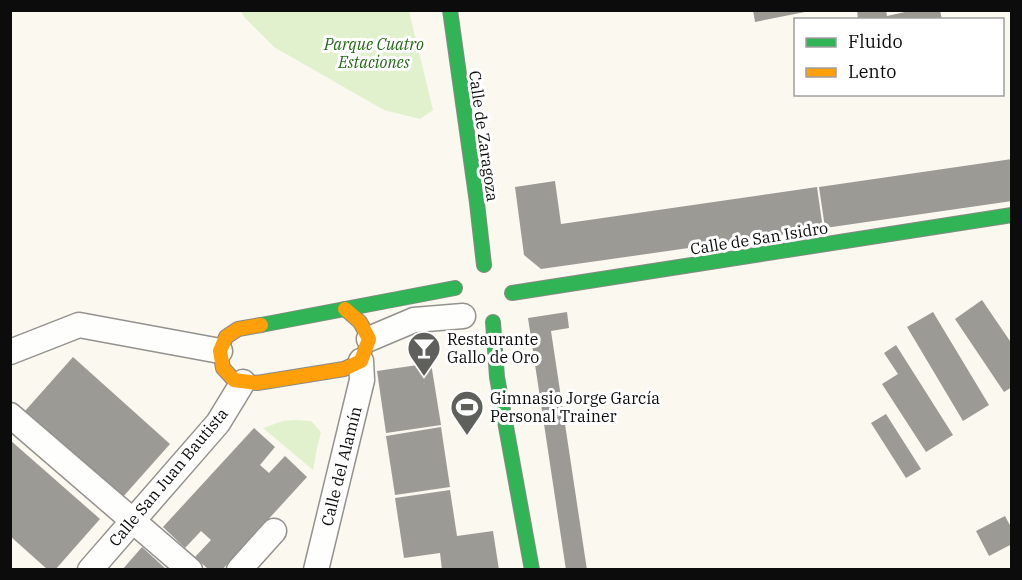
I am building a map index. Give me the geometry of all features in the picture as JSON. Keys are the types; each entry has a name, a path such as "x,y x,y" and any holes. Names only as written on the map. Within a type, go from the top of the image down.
{"street":[{"name":"Calle de Zaragoza","path":"450,11 477,203 467,275 455,303 493,310"},
{"name":"Calle de San Isidro","path":"493,310 1011,215"},
{"path":"498,269 467,275 345,309 238,329 226,337 220,351 223,368 234,380 257,383 344,369 361,361 369,339 414,320 493,310 497,377 532,570"},
{"path":"345,309 360,322 369,339"},
{"path":"10,352 79,325 220,351"},
{"name":"Calle del Alamín","path":"316,570 362,380 361,361"},
{"name":"Calle San Juan Bautista","path":"90,570 218,423 243,382"},
{"path":"10,415 190,570"},
{"path":"239,570 274,531"}],"green space":[{"name":"Parque Cuatro Estaciones","path":"241,11 409,11 433,110 420,119 384,110 274,47 244,17"},
{"path":"294,420 311,421 321,432 313,470 263,428"}],"building":[{"path":"753,10 805,10 805,12 755,22"},
{"path":"857,10 886,10 887,16 914,10 940,10 942,18 858,18"},
{"path":"1012,159 1012,201 825,228 819,187"},
{"path":"555,181 561,224 817,187 823,229 541,269 524,255 515,187"},
{"path":"982,300 1012,344 1012,387 1004,392 955,319"},
{"path":"567,312 569,328 551,331 587,570 566,570 528,318"},
{"path":"933,312 989,405 963,421 907,327"},
{"path":"896,345 953,435 926,452 882,384 898,374 884,353"},
{"path":"73,357 170,444 122,498 25,411"},
{"path":"431,363 441,425 386,433 377,371"},
{"path":"886,414 921,469 906,478 871,423"},
{"path":"441,427 450,487 395,495 386,436"},
{"path":"254,428 275,447 260,465 269,473 285,456 307,477 222,570 209,570 195,557 211,540 201,531 185,548 163,527"},
{"path":"10,440 100,519 55,570 48,570 10,536"},
{"path":"450,490 457,536 493,531 499,570 442,570 440,553 404,558 395,498"},
{"path":"1005,516 1012,529 1012,544 989,556 976,531"},
{"path":"142,547 167,570 122,570"}],"traffic: fast":[{"path":"450,10 484,265"},
{"path":"512,293 1012,215"},
{"path":"261,325 455,288"},
{"path":"493,322 497,377 532,570"}],"traffic: slow":[{"path":"261,325 238,329 226,337 220,351 223,368 234,380 257,383 344,369 361,361 369,339 360,322 345,309"}],"place":[{"name":"Restaurante Gallo de Oro","path":"424,377"},
{"name":"Gimnasio Jorge García Personal Trainer","path":"467,436"}]}
